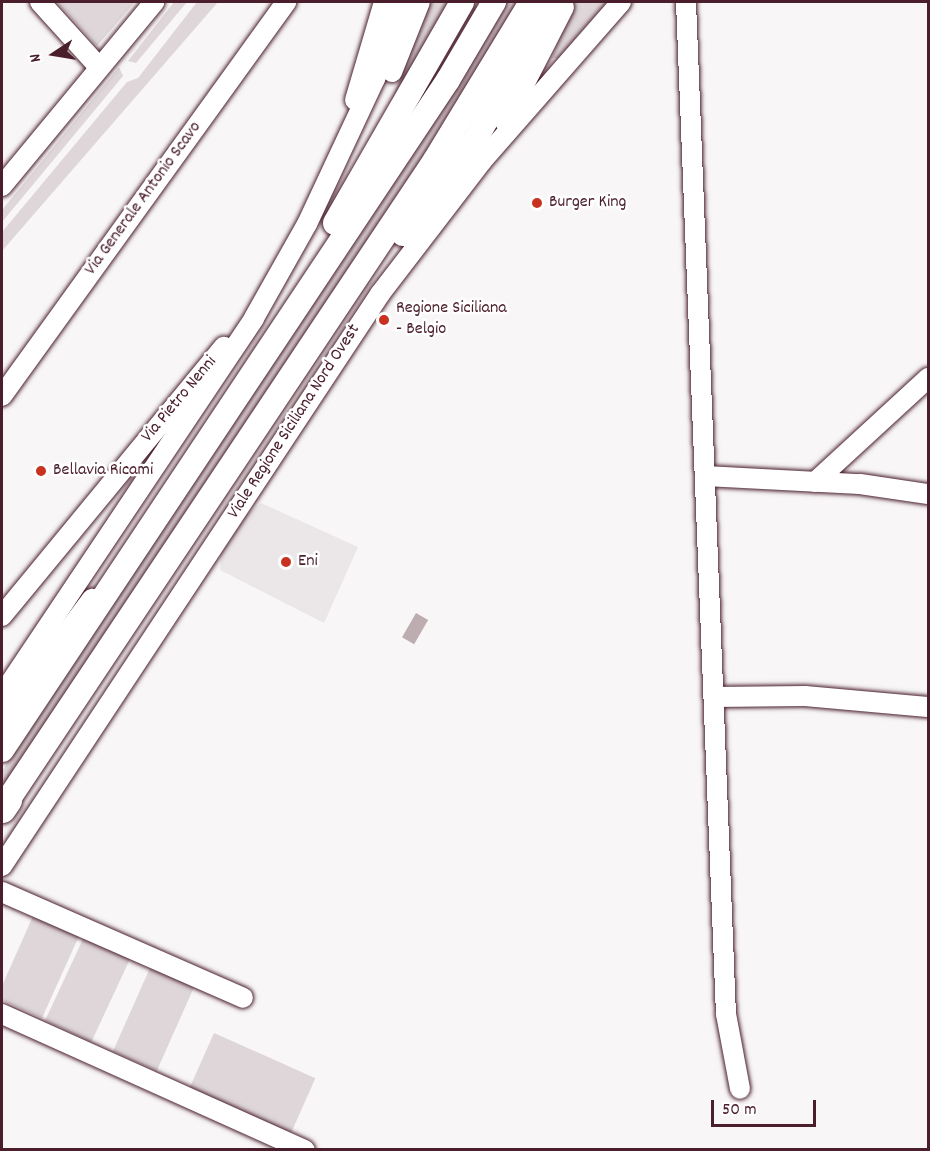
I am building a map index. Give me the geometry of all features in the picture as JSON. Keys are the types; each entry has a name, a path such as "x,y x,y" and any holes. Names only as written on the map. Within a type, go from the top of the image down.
{"main road":[{"path":"213,435 462,2"},
{"path":"2,750 213,435 494,2"},
{"name":"Viale Regione Siciliana Nord Ovest","path":"5,805 435,160 531,2"},
{"path":"241,452 473,143 556,2"}],"street":[{"path":"40,2 99,67"},
{"path":"2,186 154,2"},
{"name":"Via Generale Antonio Scavo","path":"2,396 286,2"},
{"path":"337,159 384,2"},
{"path":"308,224 375,80 403,2"},
{"path":"2,695 213,384 380,97 420,2"},
{"path":"482,161 567,2"},
{"name":"Viale Regione Siciliana Nord Ovest","path":"2,866 335,360 482,161 621,2"},
{"path":"686,2 726,1014 740,1089"},
{"name":"Via Pietro Nenni","path":"2,616 61,547 275,281"},
{"path":"815,482 928,378"},
{"path":"705,477 815,482 928,494"},
{"name":"Via Pietro Nenni","path":"61,547 88,523 101,522 106,533 93,560"},
{"path":"2,720 74,620 153,525"},
{"path":"714,697 805,696 928,707"},
{"path":"2,892 243,998"},
{"path":"2,1014 305,1149"}],"shaded area":[{"path":"57,2 135,2 97,46"},
{"path":"174,2 187,2 136,63 128,61"},
{"path":"197,2 218,2 2,251 2,232 127,82 138,78"},
{"path":"428,2 455,2 396,102 392,99"},
{"path":"506,2 520,2 484,64 2,793 2,771"},
{"path":"573,2 607,2 559,58 552,58"},
{"path":"119,67 123,76 2,222 2,210"},
{"name":"Eni","path":"261,503 358,547 324,623 220,570 221,553 245,516"},
{"path":"416,613 428,620 414,644 402,637"},
{"path":"33,916 79,936 42,1018 2,1000 2,986"},
{"path":"84,937 130,959 91,1042 45,1020"},
{"path":"150,968 194,988 157,1071 113,1051"},
{"path":"214,1033 315,1078 291,1133 190,1088"}],"place":[{"name":"Burger King","path":"537,203"},
{"name":"Regione Siciliana - Belgio","path":"384,320"},
{"name":"Bellavia Ricami","path":"41,471"},
{"name":"Eni","path":"286,562"}]}
